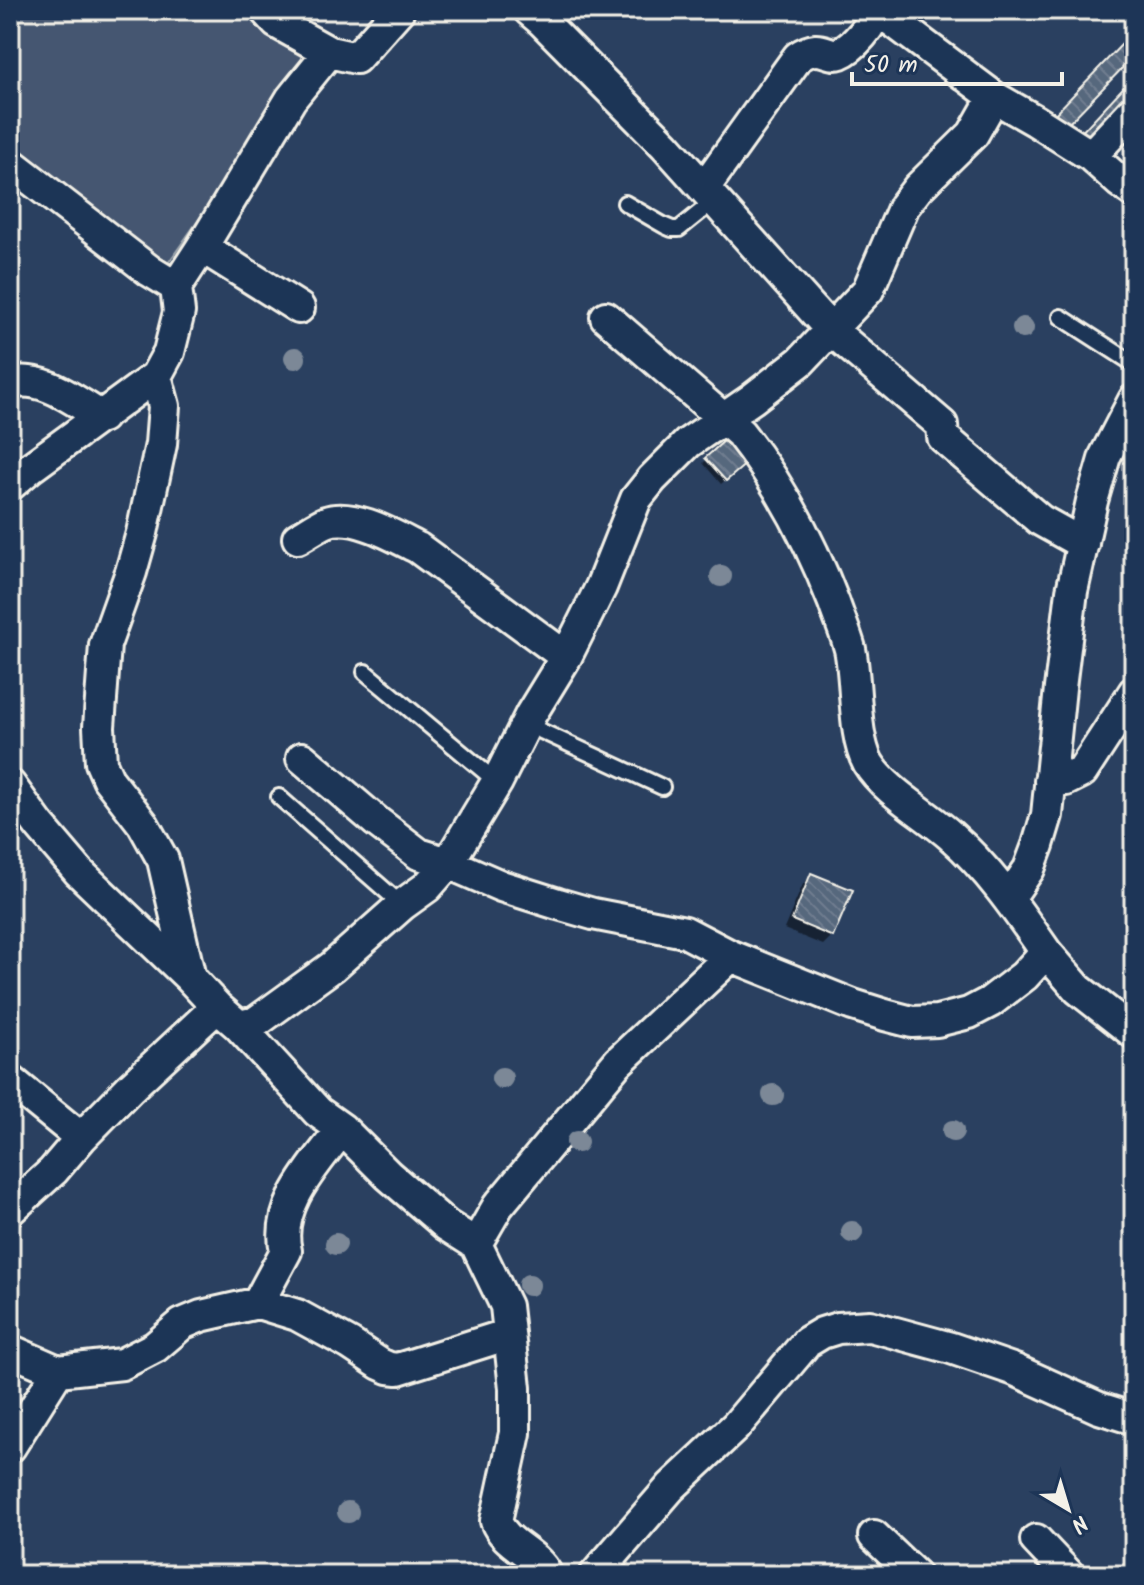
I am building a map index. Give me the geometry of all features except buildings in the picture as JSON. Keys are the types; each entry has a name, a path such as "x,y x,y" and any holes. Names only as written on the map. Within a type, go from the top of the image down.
{"street":[{"path":"265,10 277,23 329,52 356,58 399,10"},
{"path":"529,10 655,134 830,329 942,425 943,437 1040,520 1083,544"},
{"path":"710,194 798,57 810,50 843,52 872,24 877,10 994,97 1091,156 1134,192"},
{"path":"10,485 156,376 169,352 179,312 176,287 291,99 329,52"},
{"path":"10,1210 53,1171 130,1088 228,1016 256,1022 332,967 427,887 448,863 497,782 526,724 566,657 601,587 636,499 688,443 801,361 868,290 904,206 973,134 994,97"},
{"path":"1091,156 1134,110"},
{"path":"10,163 150,271 176,287"},
{"path":"202,247 299,308"},
{"path":"606,317 740,433 796,519 822,572 849,645 862,747 873,769 983,866 1046,952 1078,989 1134,1033"},
{"path":"156,376 164,406 161,444 142,533 105,645 99,727 101,763 108,779 143,824 163,860 190,978"},
{"path":"10,383 35,381 47,385 102,417"},
{"path":"1009,898 1029,869 1047,815 1072,591 1105,456 1134,400"},
{"path":"298,538 329,521 346,520 374,527 418,548 566,657"},
{"path":"1050,781 1080,775 1134,692"},
{"path":"302,758 419,854 558,904 685,932 731,956 853,1005 912,1022 937,1021 969,1013 990,1002 1024,976 1046,952"},
{"path":"10,785 79,872 228,1016 318,1112 342,1129 388,1175 446,1225 476,1244 506,1306 516,1396 515,1433 496,1521 498,1528 539,1562 547,1575"},
{"path":"476,1244 498,1206 618,1062 731,956"},
{"path":"10,1080 81,1138"},
{"path":"258,1303 286,1251 283,1242 288,1211 295,1193 342,1129"},
{"path":"10,1350 58,1371 122,1364 155,1347 182,1324 201,1316 258,1303 297,1315 389,1368 398,1369 509,1334"},
{"path":"615,1568 671,1487 736,1426 807,1342 838,1328 870,1326 951,1348 1015,1370 1099,1408 1134,1419"},
{"path":"10,1447 58,1371"},
{"path":"874,1536 915,1575"},
{"path":"1036,1540 1069,1575"}],"lane":[{"path":"625,203 665,226 679,229 710,194"},
{"path":"1061,317 1134,364"},
{"path":"365,672 497,782"},
{"path":"526,724 662,787"},
{"path":"279,797 402,905"}],"shaded area":[{"path":"10,10 263,10 311,61 161,273 10,141"}]}
